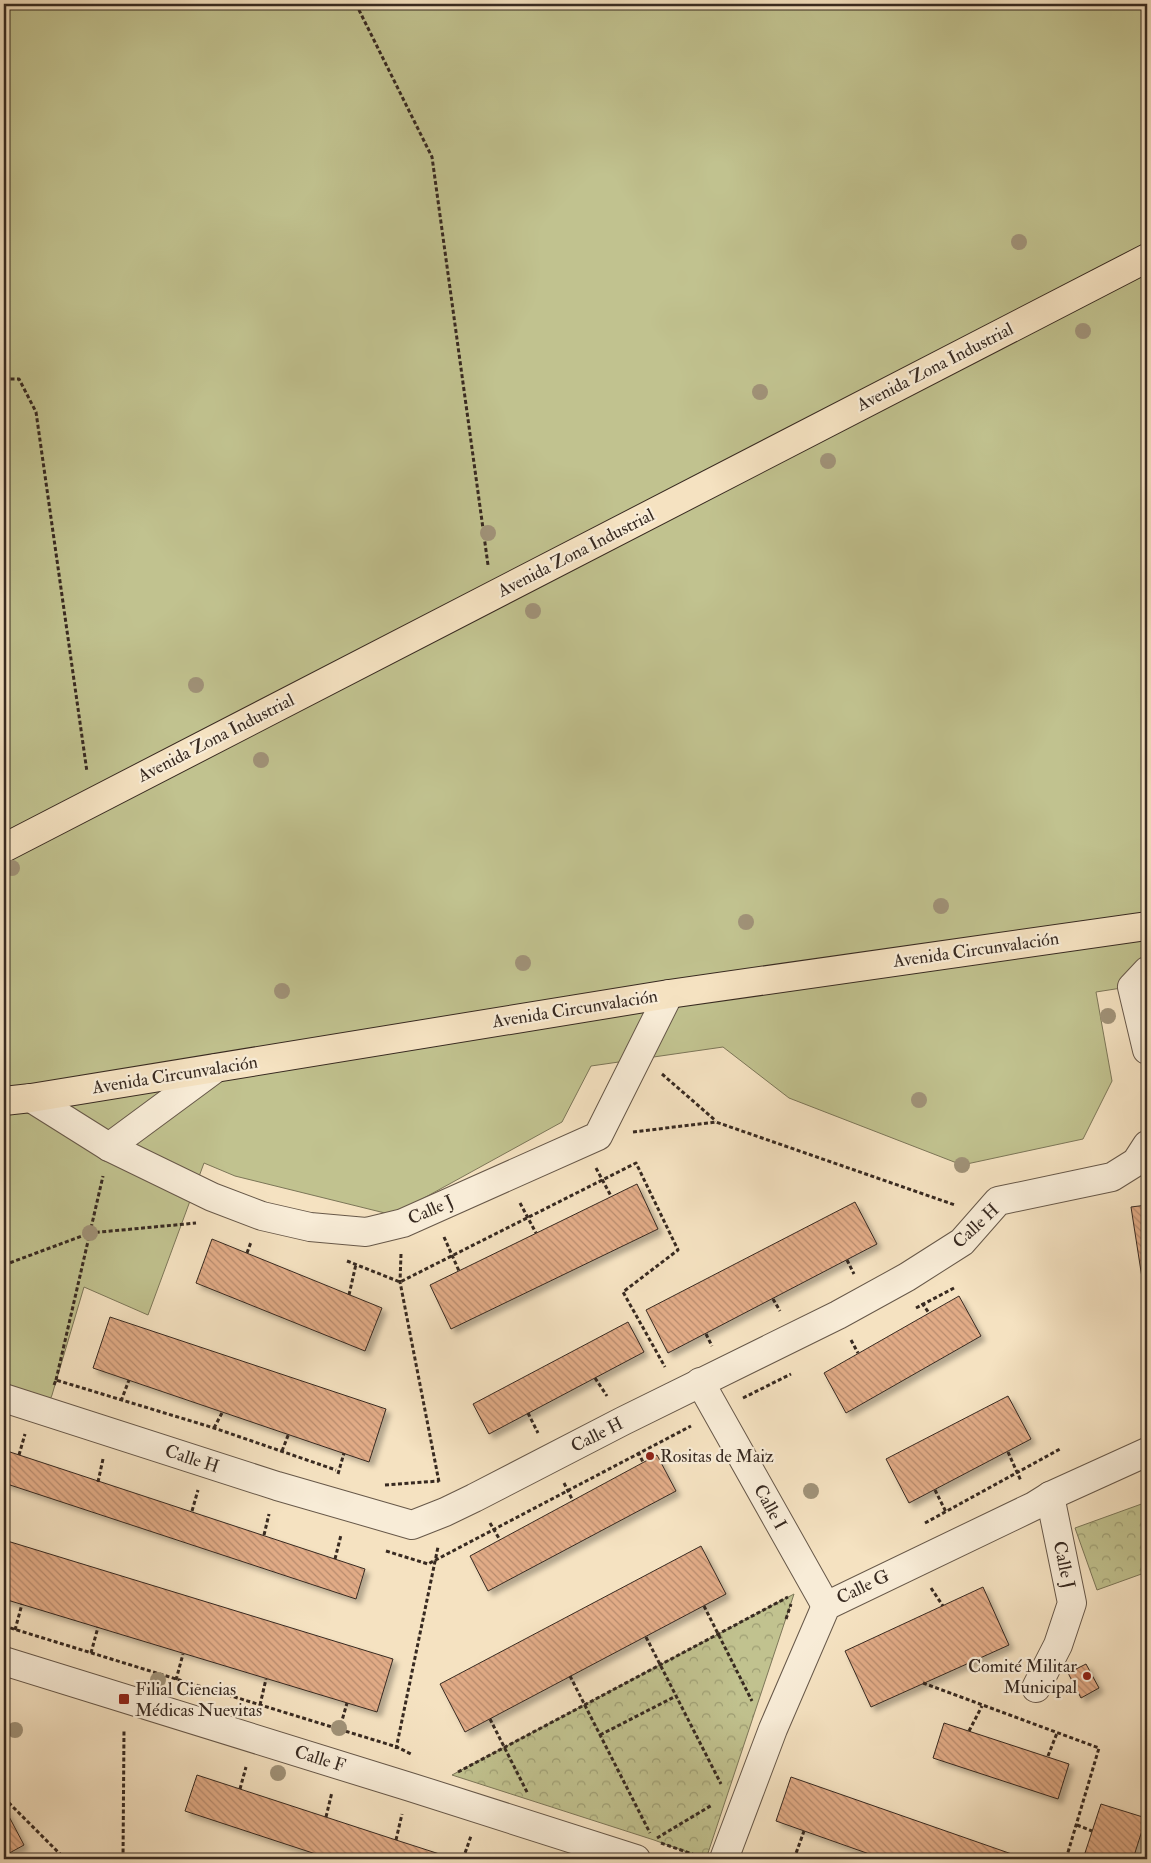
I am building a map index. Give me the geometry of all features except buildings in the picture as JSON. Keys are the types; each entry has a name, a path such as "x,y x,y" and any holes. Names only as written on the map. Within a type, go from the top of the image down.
{"main road":[{"name":"Avenida Zona Industrial","path":"4,848 1147,258"},
{"name":"Avenida Circunvalación","path":"4,1101 669,994 1147,926"}],"street":[{"path":"1147,971 1132,987 1147,1050"},
{"path":"598,1136 669,994"},
{"path":"109,1147 216,1068"},
{"name":"Calle J","path":"31,1098 109,1147 212,1197 262,1216 310,1227 366,1232 403,1223 598,1136"},
{"name":"Calle H","path":"4,1398 277,1486 412,1525 445,1512 700,1382 838,1315 907,1277 962,1242 998,1202 1112,1177 1136,1162 1147,1145"},
{"name":"Calle I","path":"700,1382 826,1606"},
{"name":"Calle G","path":"724,1859 773,1729 826,1606 916,1561 1034,1506 1050,1496 1147,1452"},
{"name":"Calle J","path":"1036,1688 1058,1645 1072,1603 1050,1496"},
{"name":"Calle F","path":"4,1662 446,1798 636,1859"}],"path":[{"path":"356,4 432,157 492,596"},
{"path":"4,379 19,379 36,412 92,802"},
{"path":"639,1053 716,1122 960,1207 998,1202"},
{"path":"598,1136 716,1122"},
{"path":"45,1411 56,1380 109,1147"},
{"path":"400,1282 636,1163 678,1250 623,1292 666,1368"},
{"path":"432,1210 458,1271"},
{"path":"4,1265 90,1233 201,1222"},
{"path":"846,1278 863,1270"},
{"path":"771,1315 788,1307"},
{"path":"706,1334 741,1400"},
{"path":"704,1349 720,1341"},
{"path":"658,1372 674,1364"},
{"path":"56,1380 214,1428 348,1474"},
{"path":"608,1397 616,1393"},
{"path":"214,1428 223,1411"},
{"path":"529,1436 546,1428"},
{"path":"282,1452 289,1433"},
{"path":"921,1526 1060,1449"},
{"path":"338,1471 344,1453"},
{"path":"376,1482 395,1485 439,1481 447,1477"},
{"path":"929,1586 938,1582"},
{"path":"446,1798 452,1774 794,1594 785,1621"},
{"path":"704,1606 756,1709"},
{"path":"646,1637 722,1788"},
{"path":"570,1676 654,1840 719,1801"},
{"path":"923,1683 1099,1748 1066,1859"},
{"path":"600,1735 676,1696"},
{"path":"123,1859 124,1699"},
{"path":"970,1731 982,1706"},
{"path":"490,1719 531,1801"},
{"path":"1048,1756 1056,1733"},
{"path":"4,1798 65,1859"},
{"path":"1076,1825 1092,1830"},
{"path":"794,1859 804,1831"}],"green space":[{"path":"4,4 1147,4 1147,984 1096,992 1112,1081 1083,1139 962,1165 789,1098 723,1047 591,1066 562,1122 393,1215 235,1176 204,1163 148,1315 84,1287 52,1395 46,1409 4,1396"},
{"path":"1147,1502 1147,1572 1097,1590 1075,1528"},
{"path":"794,1594 706,1859 654,1840 452,1775"}],"place":[{"name":"Rositas de Maiz","path":"650,1456"},
{"name":"Comité Militar Municipal","path":"1087,1676"},
{"name":"Filial Ciencias Médicas Nuevitas","path":"124,1699"}]}
